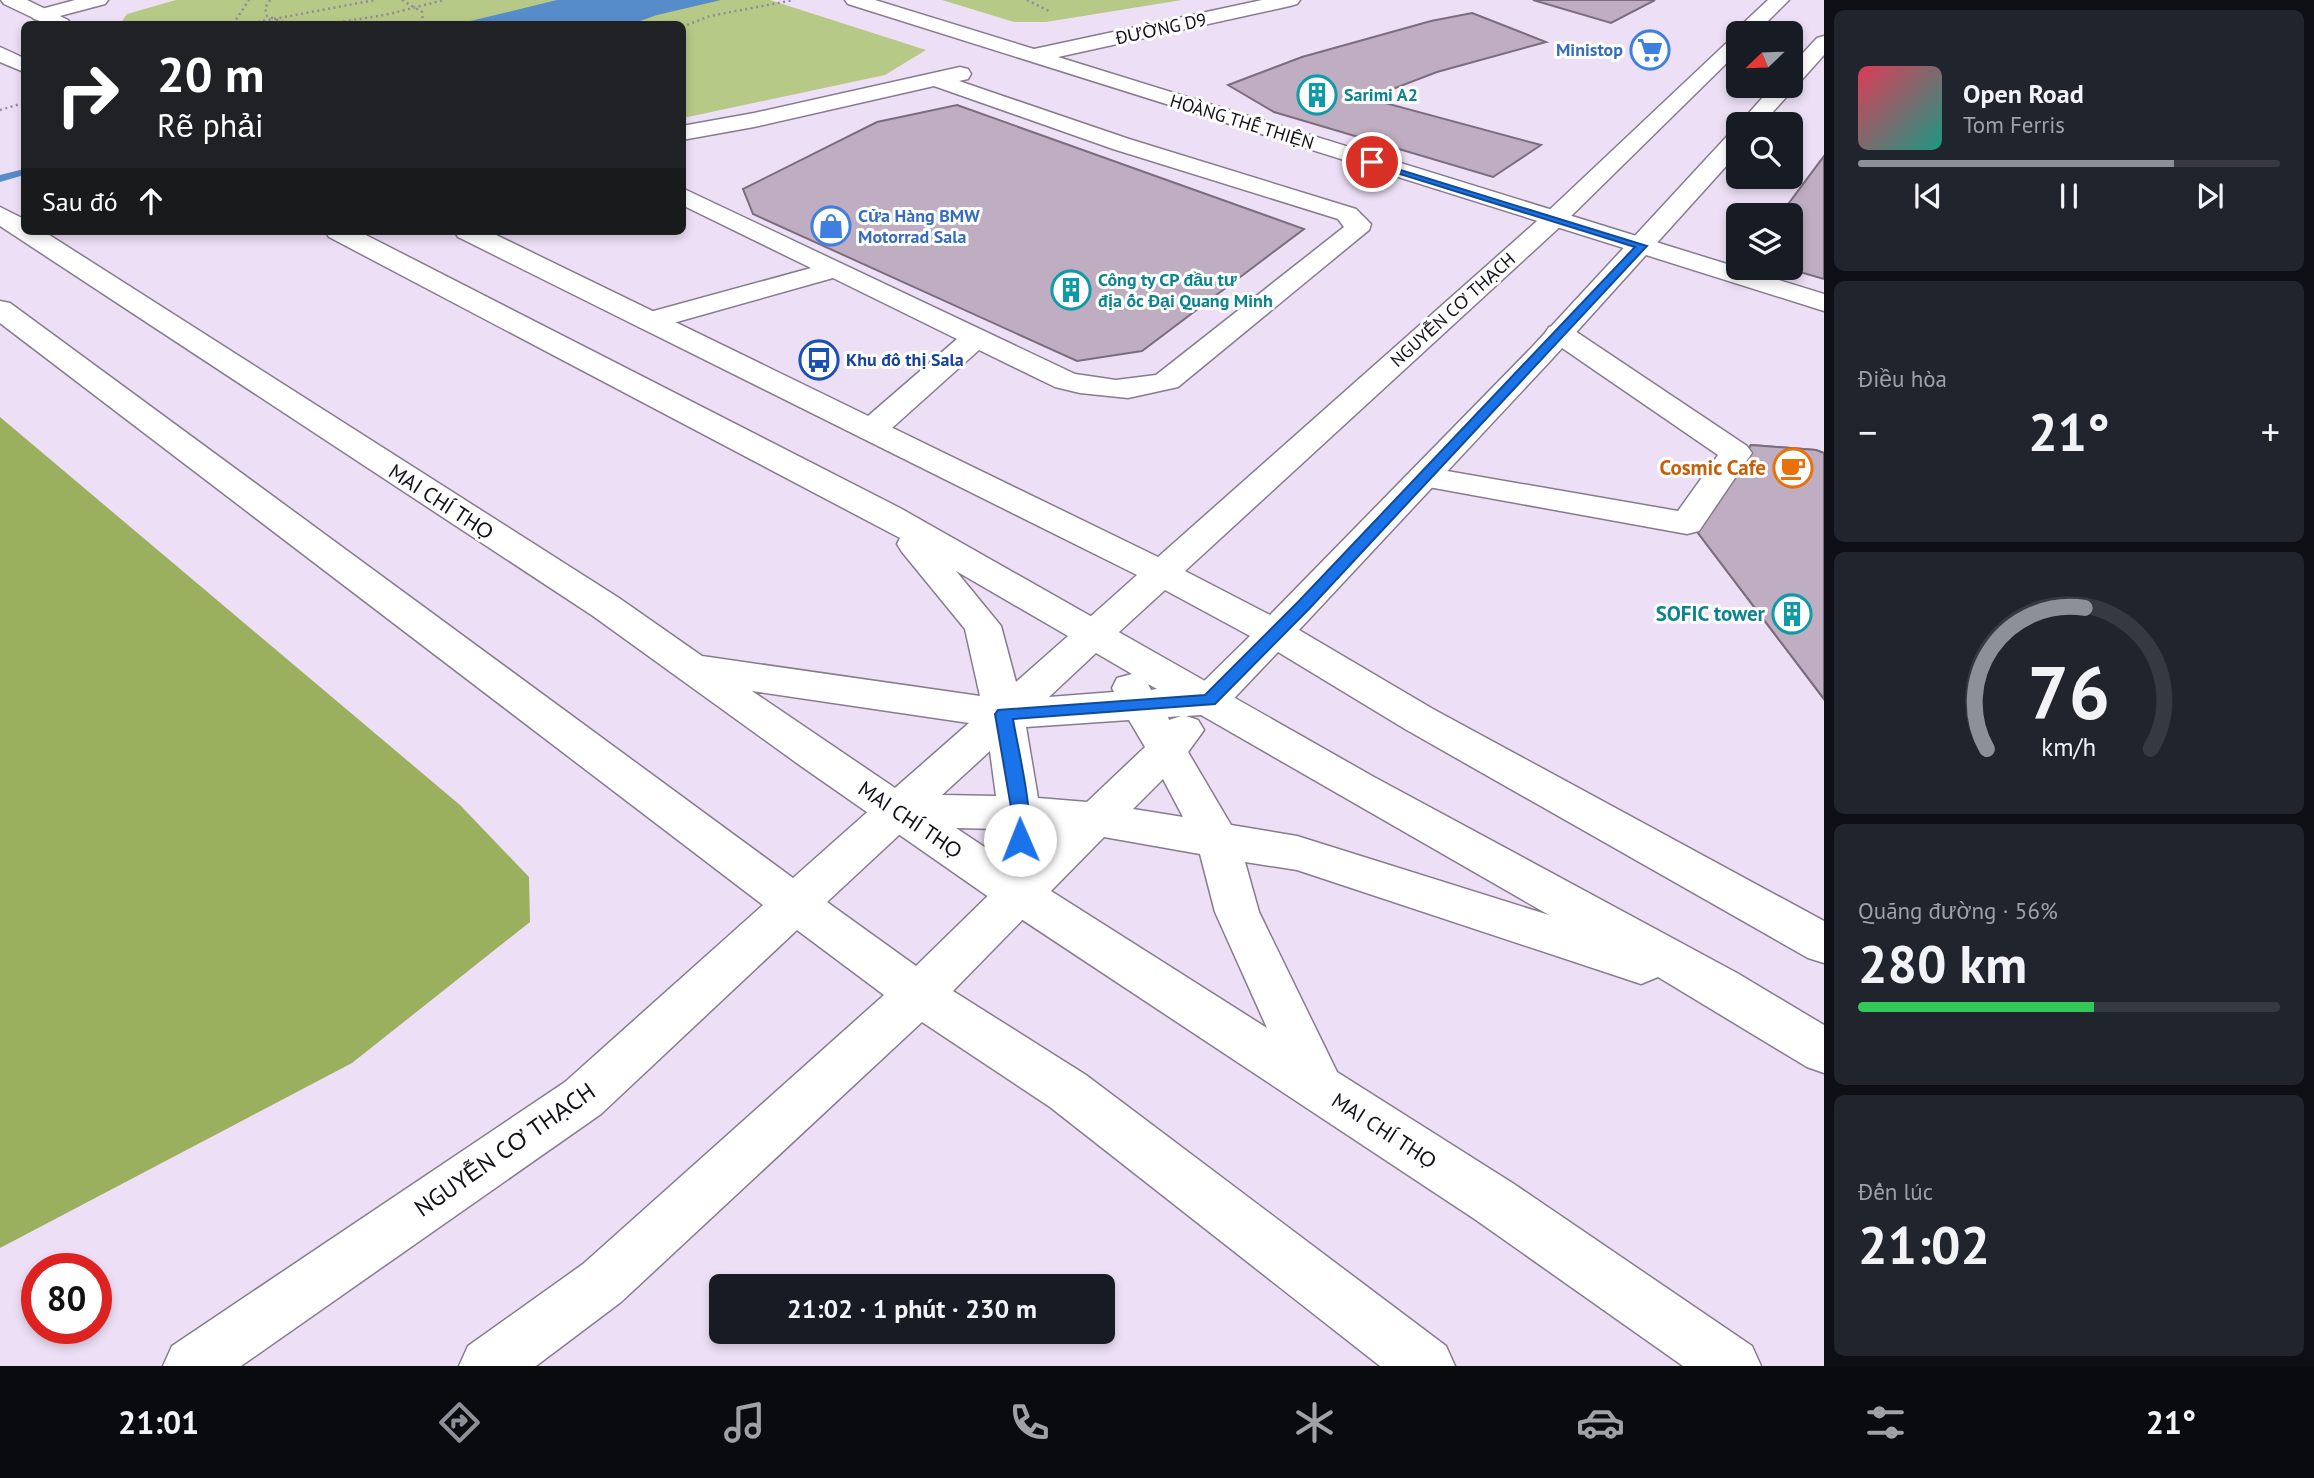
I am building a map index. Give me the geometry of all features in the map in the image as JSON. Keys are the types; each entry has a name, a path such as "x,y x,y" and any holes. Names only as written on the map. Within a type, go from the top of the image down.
{"main road":[{"path":"11,0 54,21"},
{"path":"41,15 98,0"},
{"name":"HOÀNG THẾ THIỆN","path":"856,0 1824,303"},
{"name":"ĐƯỜNG D9","path":"686,131 754,120 1290,0"},
{"path":"1757,21 1779,0"},
{"path":"1220,17 1273,25"},
{"path":"1803,65 1824,42"},
{"name":"NGUYỄN CƠ THẠCH","path":"192,1366 583,1098 794,904 1554,219 1726,52"},
{"path":"686,197 1066,381 1109,390 1143,390 1167,382 1356,230 1358,224 1347,214 1121,144 936,80"},
{"path":"1761,112 1774,98"},
{"path":"488,1366 602,1283 919,994 1167,750 1209,700 1642,246 1726,152"},
{"name":"MAI CHÍ THỌ","path":"0,215 21,229"},
{"name":"MAI CHÍ THỌ","path":"30,235 606,607 1019,894 1495,1202 1732,1366"},
{"path":"346,235 888,516 1359,788 1720,988 1824,1051"},
{"path":"475,235 1160,573 1275,633 1419,719 1819,937"},
{"path":"649,321 836,269"},
{"path":"1,310 794,904 919,994 1068,1091 1426,1366"},
{"path":"1424,477 1687,523 1736,453 1559,333"},
{"path":"871,430 977,337"},
{"path":"888,516 945,578 984,626 1004,714 1020,813 1019,894"},
{"path":"1094,634 1143,706 1217,838 1237,912 1320,1090"},
{"path":"692,668 1004,714 1209,700"},
{"path":"897,811 1020,813 1094,819 1297,853 1720,988"}],"path":[{"path":"235,21 249,0"},
{"path":"270,0 265,8 271,19 278,21"},
{"path":"261,21 375,0"},
{"path":"402,0 422,12 423,21"},
{"path":"343,21 444,0"},
{"path":"686,25 710,16 794,0"},
{"path":"1027,0 1039,4"},
{"path":"0,110 21,103"}],"green space":[{"path":"176,0 770,0 926,50 885,75 686,117 686,21 122,21 127,14"},
{"path":"942,0 1182,0 1046,22 1014,22"},
{"path":"0,417 460,805 529,877 530,922 352,1063 0,1248"}],"water":[{"path":"557,0 721,0 640,21 470,21"}],"building":[{"path":"1533,0 1655,0 1611,23"},
{"name":"Sarimi A2","path":"1472,13 1546,42 1437,72 1395,88 1385,103 1541,145 1493,177 1274,112 1228,85 1302,57 1431,21"},
{"name":"Công ty CP đầu tư địa ốc Đại Quang Minh","path":"957,105 1304,229 1142,351 1077,361 753,214 743,189 877,122"},
{"path":"1824,156 1824,279 1803,273 1803,203 1789,203 1799,189 1803,189 1803,184"},
{"name":"SOFIC tower","path":"1751,445 1816,450 1824,453 1824,699 1695,529"},
{"name":"SOFIC tower","path":"1751,445 1816,450 1824,453 1824,699 1695,529"}],"waterway":[{"path":"0,179 21,173"}],"place":[{"name":"Ministop","path":"1650,50"},
{"name":"Sarimi A2","path":"1317,95"},
{"name":"Cửa Hàng BMW Motorrad Sala","path":"831,226"},
{"name":"Công ty CP đầu tư địa ốc Đại Quang Minh","path":"1071,290"},
{"name":"Khu đô thị Sala","path":"819,360"},
{"name":"Cosmic Cafe","path":"1793,468"},
{"name":"SOFIC tower","path":"1792,614"}],"route":[{"path":"1020,840 1020,813 1004,714 1209,700 1303,606 1642,246 1372,162"}]}
